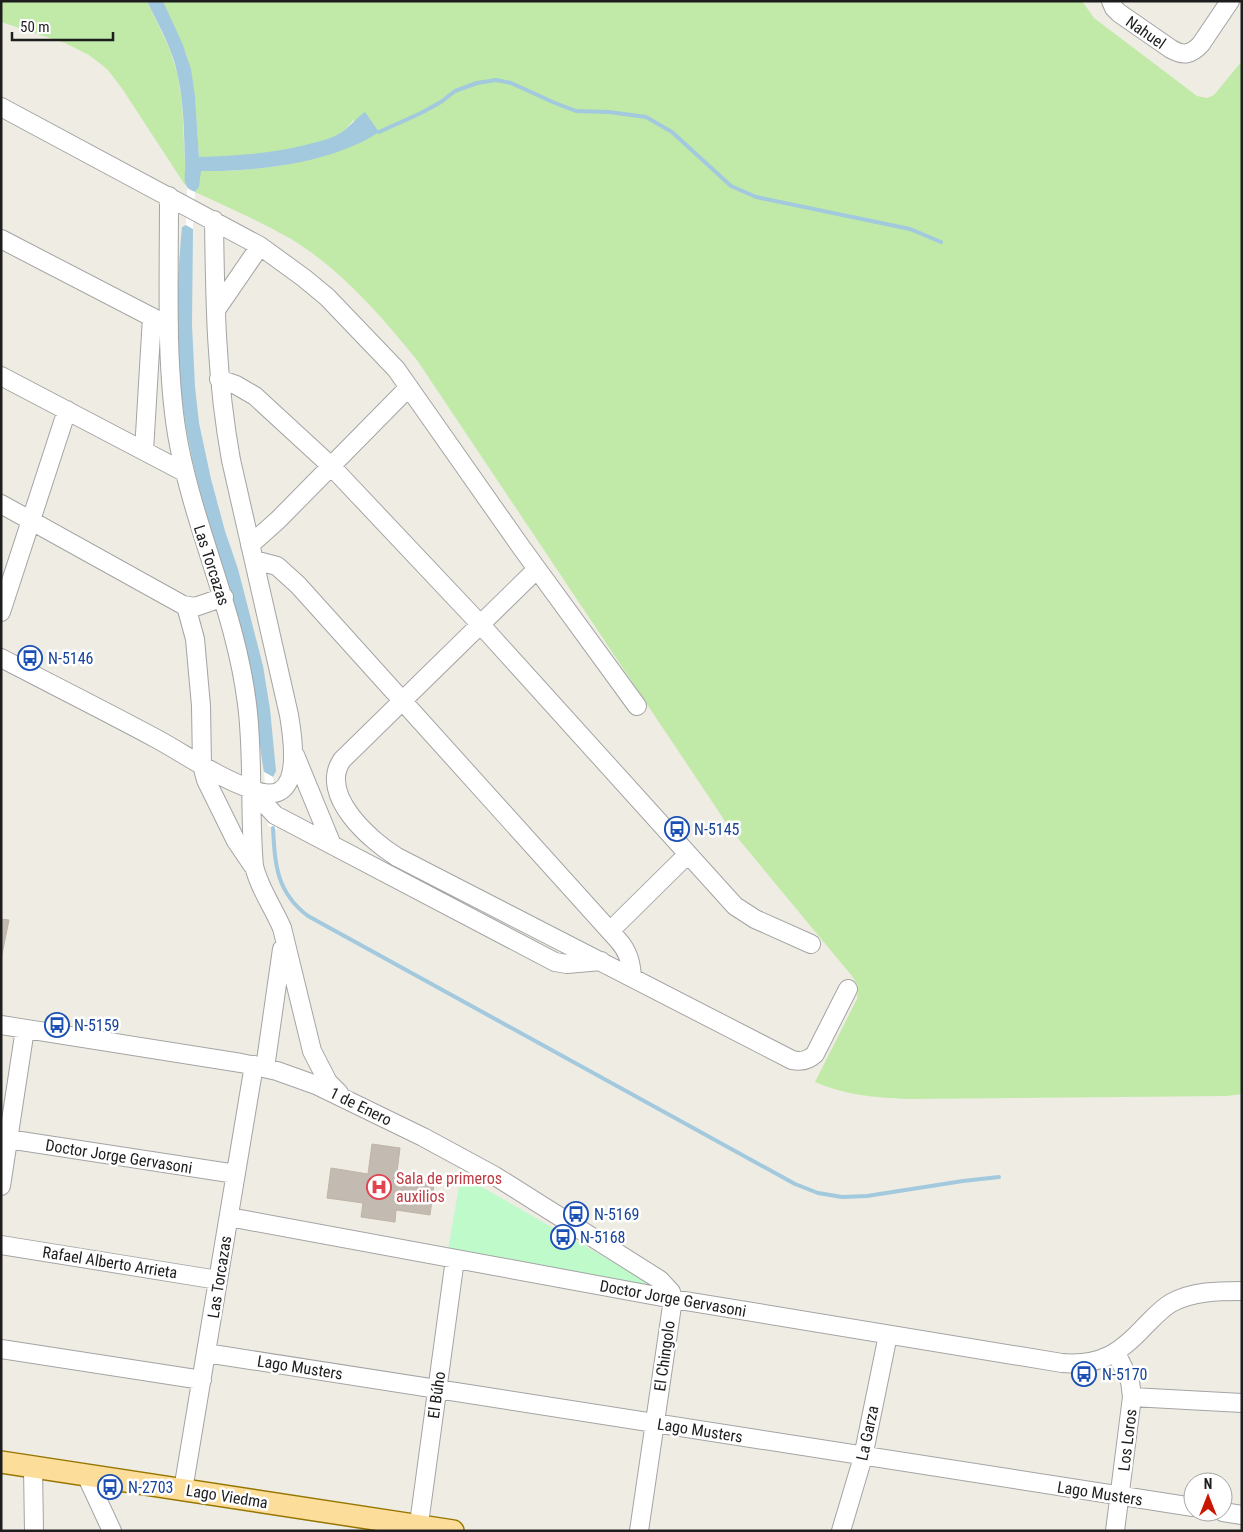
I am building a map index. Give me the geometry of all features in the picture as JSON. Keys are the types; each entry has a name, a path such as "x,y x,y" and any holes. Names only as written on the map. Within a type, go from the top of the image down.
{"main road":[{"name":"Lago Viedma","path":"1,1462 418,1528 453,1531"}],"street":[{"name":"Nahuel","path":"1111,2 1119,13 1171,49 1187,54 1195,51 1201,44 1230,1"},
{"path":"1,106 260,246 304,278 327,298 382,354 409,387 537,569 637,706"},
{"name":"Las Torcazas","path":"169,196 169,326 174,415 184,472 197,519 224,597 234,633 247,703 256,877 276,912 282,928 312,1051 328,1082 342,1096"},
{"path":"1,658 138,729 222,777 252,790 267,794 284,788 292,771 293,750 289,715 226,435 219,379 214,220"},
{"path":"1,239 169,326"},
{"path":"216,310 260,246"},
{"path":"144,451 152,317"},
{"path":"1,376 184,472"},
{"path":"219,379 246,390 254,396 331,466 481,625 735,906 755,918 811,944"},
{"path":"252,553 331,466 409,387"},
{"path":"1,612 67,410"},
{"path":"1,504 186,606 194,607 224,597"},
{"path":"252,553 277,566 291,578 614,935 628,954 631,962 632,977"},
{"path":"537,569 342,760 336,774 338,791 349,812 359,825 383,848 397,857 792,1060 810,1059 815,1054 848,990"},
{"path":"186,606 196,648 201,706 202,765 206,780 236,841 254,866"},
{"path":"293,750 332,845"},
{"path":"252,790 275,815 555,962 567,964 601,961 611,958 615,954 614,935 688,854"},
{"name":"Las Torcazas","path":"183,1490 236,1174 281,966 282,928"},
{"name":"1 de Enero","path":"1,1025 259,1067 303,1080 342,1096 444,1148 503,1182 660,1280 671,1292 673,1299"},
{"path":"1,1186 5,1138 24,1029"},
{"name":"Doctor Jorge Gervasoni","path":"5,1138 236,1174"},
{"name":"Doctor Jorge Gervasoni","path":"229,1217 673,1299 1062,1363 1091,1362 1116,1353"},
{"name":"Rafael Alberto Arrieta","path":"1,1245 218,1280"},
{"name":"El Búho","path":"418,1528 455,1259"},
{"path":"1116,1353 1171,1303 1210,1291 1242,1291"},
{"name":"El Chingolo","path":"639,1531 673,1299"},
{"name":"La Garza","path":"841,1531 863,1456 888,1334"},
{"path":"1,1349 202,1380"},
{"name":"Lago Musters","path":"206,1353 1183,1505"},
{"name":"Los Loros","path":"1115,1531 1132,1397 1130,1381 1116,1353"},
{"path":"1132,1397 1242,1403"},
{"path":"33,1467 34,1531"},
{"path":"86,1475 112,1531"}],"green space":[{"path":"1,1 147,1 170,50 178,76 182,103 185,185 121,87 107,69 89,55 65,43 1,22"},
{"path":"163,1 1082,1 1094,18 1197,96 1207,98 1214,95 1242,61 1242,1094 1226,1096 909,1099 861,1095 827,1087 815,1082 857,999 858,986 852,976 731,830 417,360 403,343 359,294 327,264 291,239 195,192 199,187 200,171 278,166 316,158 353,145 354,119 341,133 310,145 272,152 199,158 195,96 187,56"},
{"path":"461,1175 653,1285 655,1291 448,1250"}],"water":[{"path":"147,1 163,1 183,45 191,69 195,96 199,157 259,153 303,146 333,137 348,128 365,112 379,132 360,143 339,151 293,164 245,170 201,171 199,187 195,192 190,190 185,180 183,114 178,76 170,48"},
{"path":"186,225 193,229 192,325 199,423 211,479 225,531 238,569 263,666 270,709 276,771 273,777 264,772 255,703 244,649 229,589 196,476 184,417 177,309 182,227"}],"pier":[{"path":"187,189 195,192 193,229 186,225"},
{"path":"264,772 273,777 277,830 268,826"}],"building":[{"path":"1,919 9,920 1,959"},
{"path":"372,1144 400,1148 396,1179 434,1184 430,1215 396,1210 395,1222 361,1217 363,1203 327,1198 331,1168 368,1174"}],"waterway":[{"path":"379,132 421,113 441,102 455,91 477,83 496,80 511,83 576,111 609,112 646,117 672,132 731,186 756,197 910,229 941,242"},
{"path":"273,828 279,877 289,897 308,916 795,1184 818,1193 842,1197 867,1196 999,1177"}],"place":[{"name":"N-5146","path":"30,658"},
{"name":"N-5145","path":"677,829"},
{"name":"N-5159","path":"57,1025"},
{"name":"Sala de primeros auxilios","path":"379,1187"},
{"name":"N-5169","path":"576,1214"},
{"name":"N-5168","path":"563,1237"},
{"name":"N-5170","path":"1084,1374"},
{"name":"N-2703","path":"110,1487"}]}
